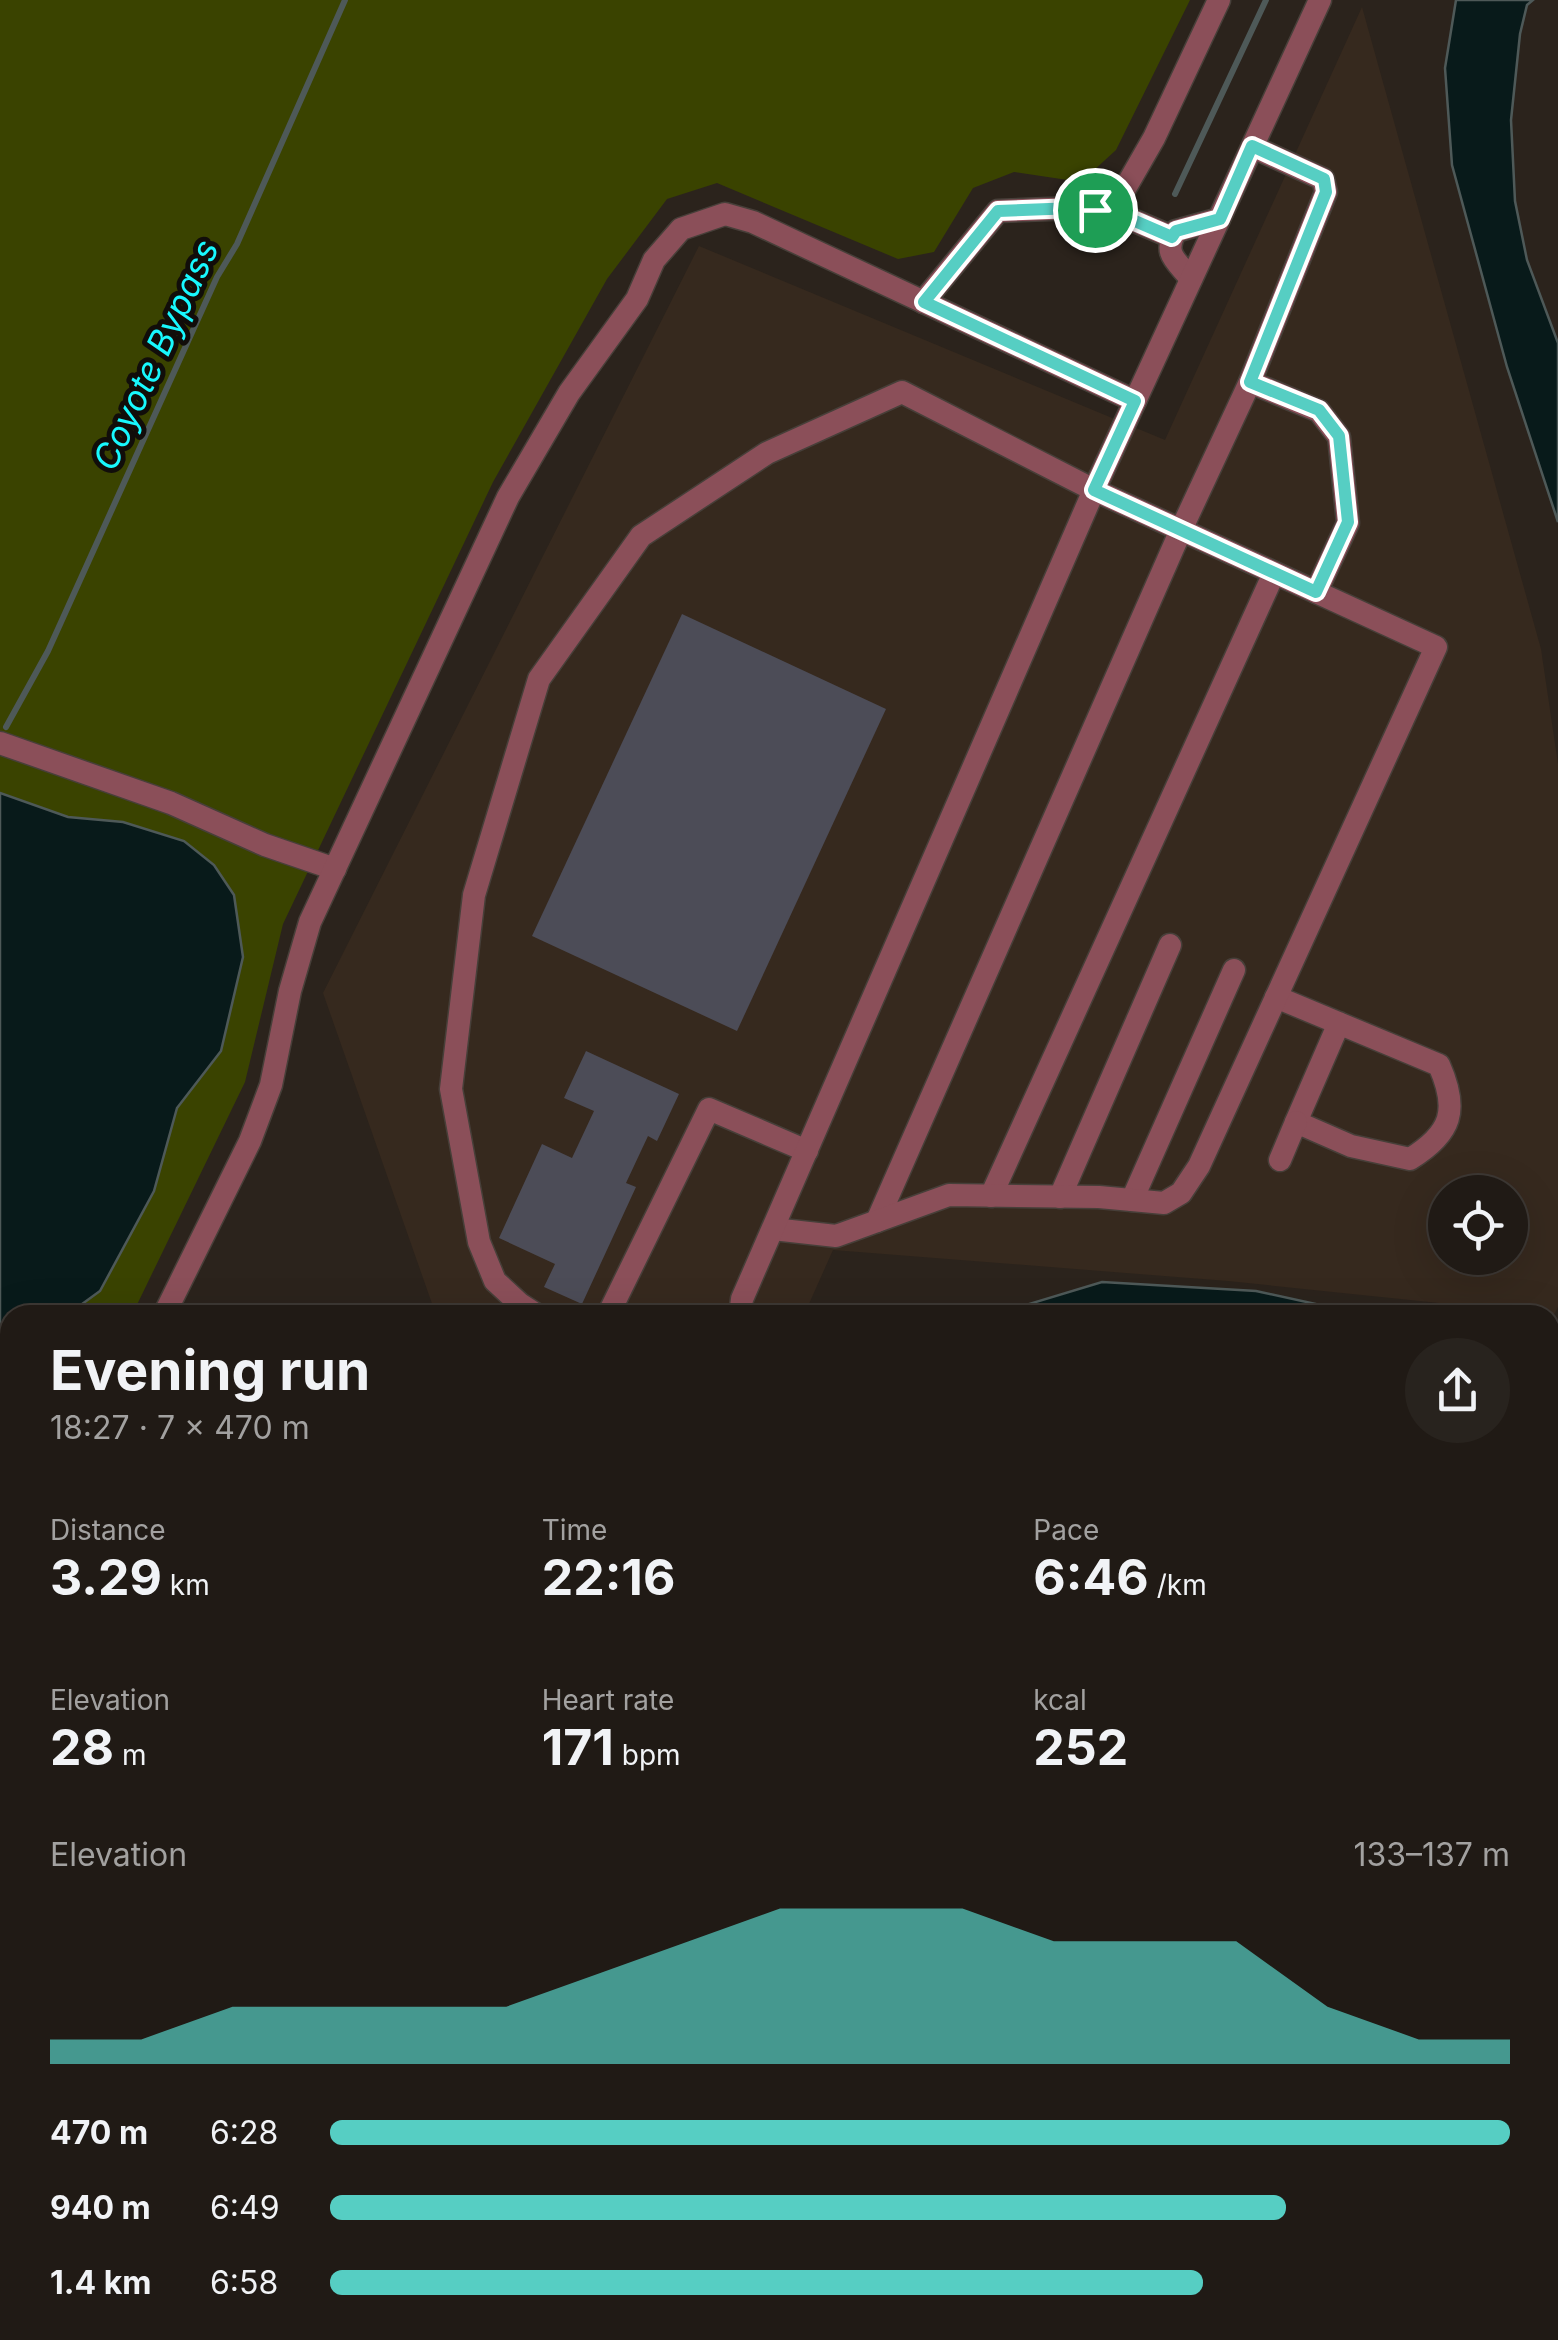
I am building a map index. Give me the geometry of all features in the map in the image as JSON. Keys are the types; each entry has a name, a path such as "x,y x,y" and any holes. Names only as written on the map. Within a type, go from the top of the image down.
{"lane":[{"path":"1095,210 1123,192 1154,138 1218,0"},
{"path":"741,1305 1094,490 1320,0"},
{"path":"878,1221 1181,530 1250,382 1326,192 1324,179 1252,146"},
{"path":"924,302 998,211 1075,208 1114,212 1172,237"},
{"path":"169,1305 250,1141 271,1084 290,991 310,922 508,497 568,392 637,299 654,260 681,229 725,214 753,222 1135,401"},
{"path":"1191,279 1171,254 1172,237 1176,231 1220,219"},
{"path":"1250,382 1319,410 1339,436 1348,522 1316,592"},
{"path":"522,1305 494,1280 479,1242 450,1089 474,895 538,679 641,536 767,453 902,392 1094,490 1436,647 1199,1166 1181,1193 1164,1202 949,1195 836,1236 773,1229"},
{"path":"991,1196 1274,573"},
{"path":"0,743 171,804 335,870"},
{"path":"1060,1197 1170,946"},
{"path":"1132,1200 1234,970"},
{"path":"1276,997 1439,1064 1449,1087 1449,1120 1430,1146 1410,1159 1351,1146 1296,1122"},
{"path":"1280,1160 1339,1024"},
{"path":"613,1305 709,1108 806,1151"}],"shaded area":[{"path":"1456,0 1533,0 1527,5 1520,34 1511,120 1515,201 1527,260 1558,343 1558,522 1507,367 1452,165 1445,68"},
{"path":"1362,7 1541,649 1558,764 1558,1305 1458,1305 1228,1281 833,1250 808,1305 432,1305 323,993 699,246 1165,440"},
{"path":"0,793 68,817 123,822 184,841 214,865 234,895 243,957 221,1051 177,1108 154,1191 100,1291 81,1305 0,1305"},
{"path":"1102,1282 1256,1291 1320,1305 1026,1305"}],"green space":[{"path":"0,0 1190,0 1116,150 1081,182 1014,172 973,188 934,252 898,259 717,183 667,199 607,279 493,482 283,924 245,1082 137,1305 0,1305"}],"building":[{"path":"682,614 886,709 737,1031 532,936"},
{"path":"586,1051 679,1094 657,1141 648,1136 626,1183 636,1187 582,1304 544,1287 555,1264 499,1238 542,1144 572,1158 594,1111 564,1098"}],"waterway":[{"name":"Coyote Bypass","path":"6,727 48,651 217,277 237,244 345,0"},
{"path":"1175,194 1266,0"}],"route":[{"path":"1252,146 1324,179 1326,192 1311,234 1250,382 1319,410 1339,436 1348,522 1316,592 1094,490 1135,401 924,302 998,211 1095,210 1114,212 1172,237 1188,226 1220,219 1252,146"}]}
